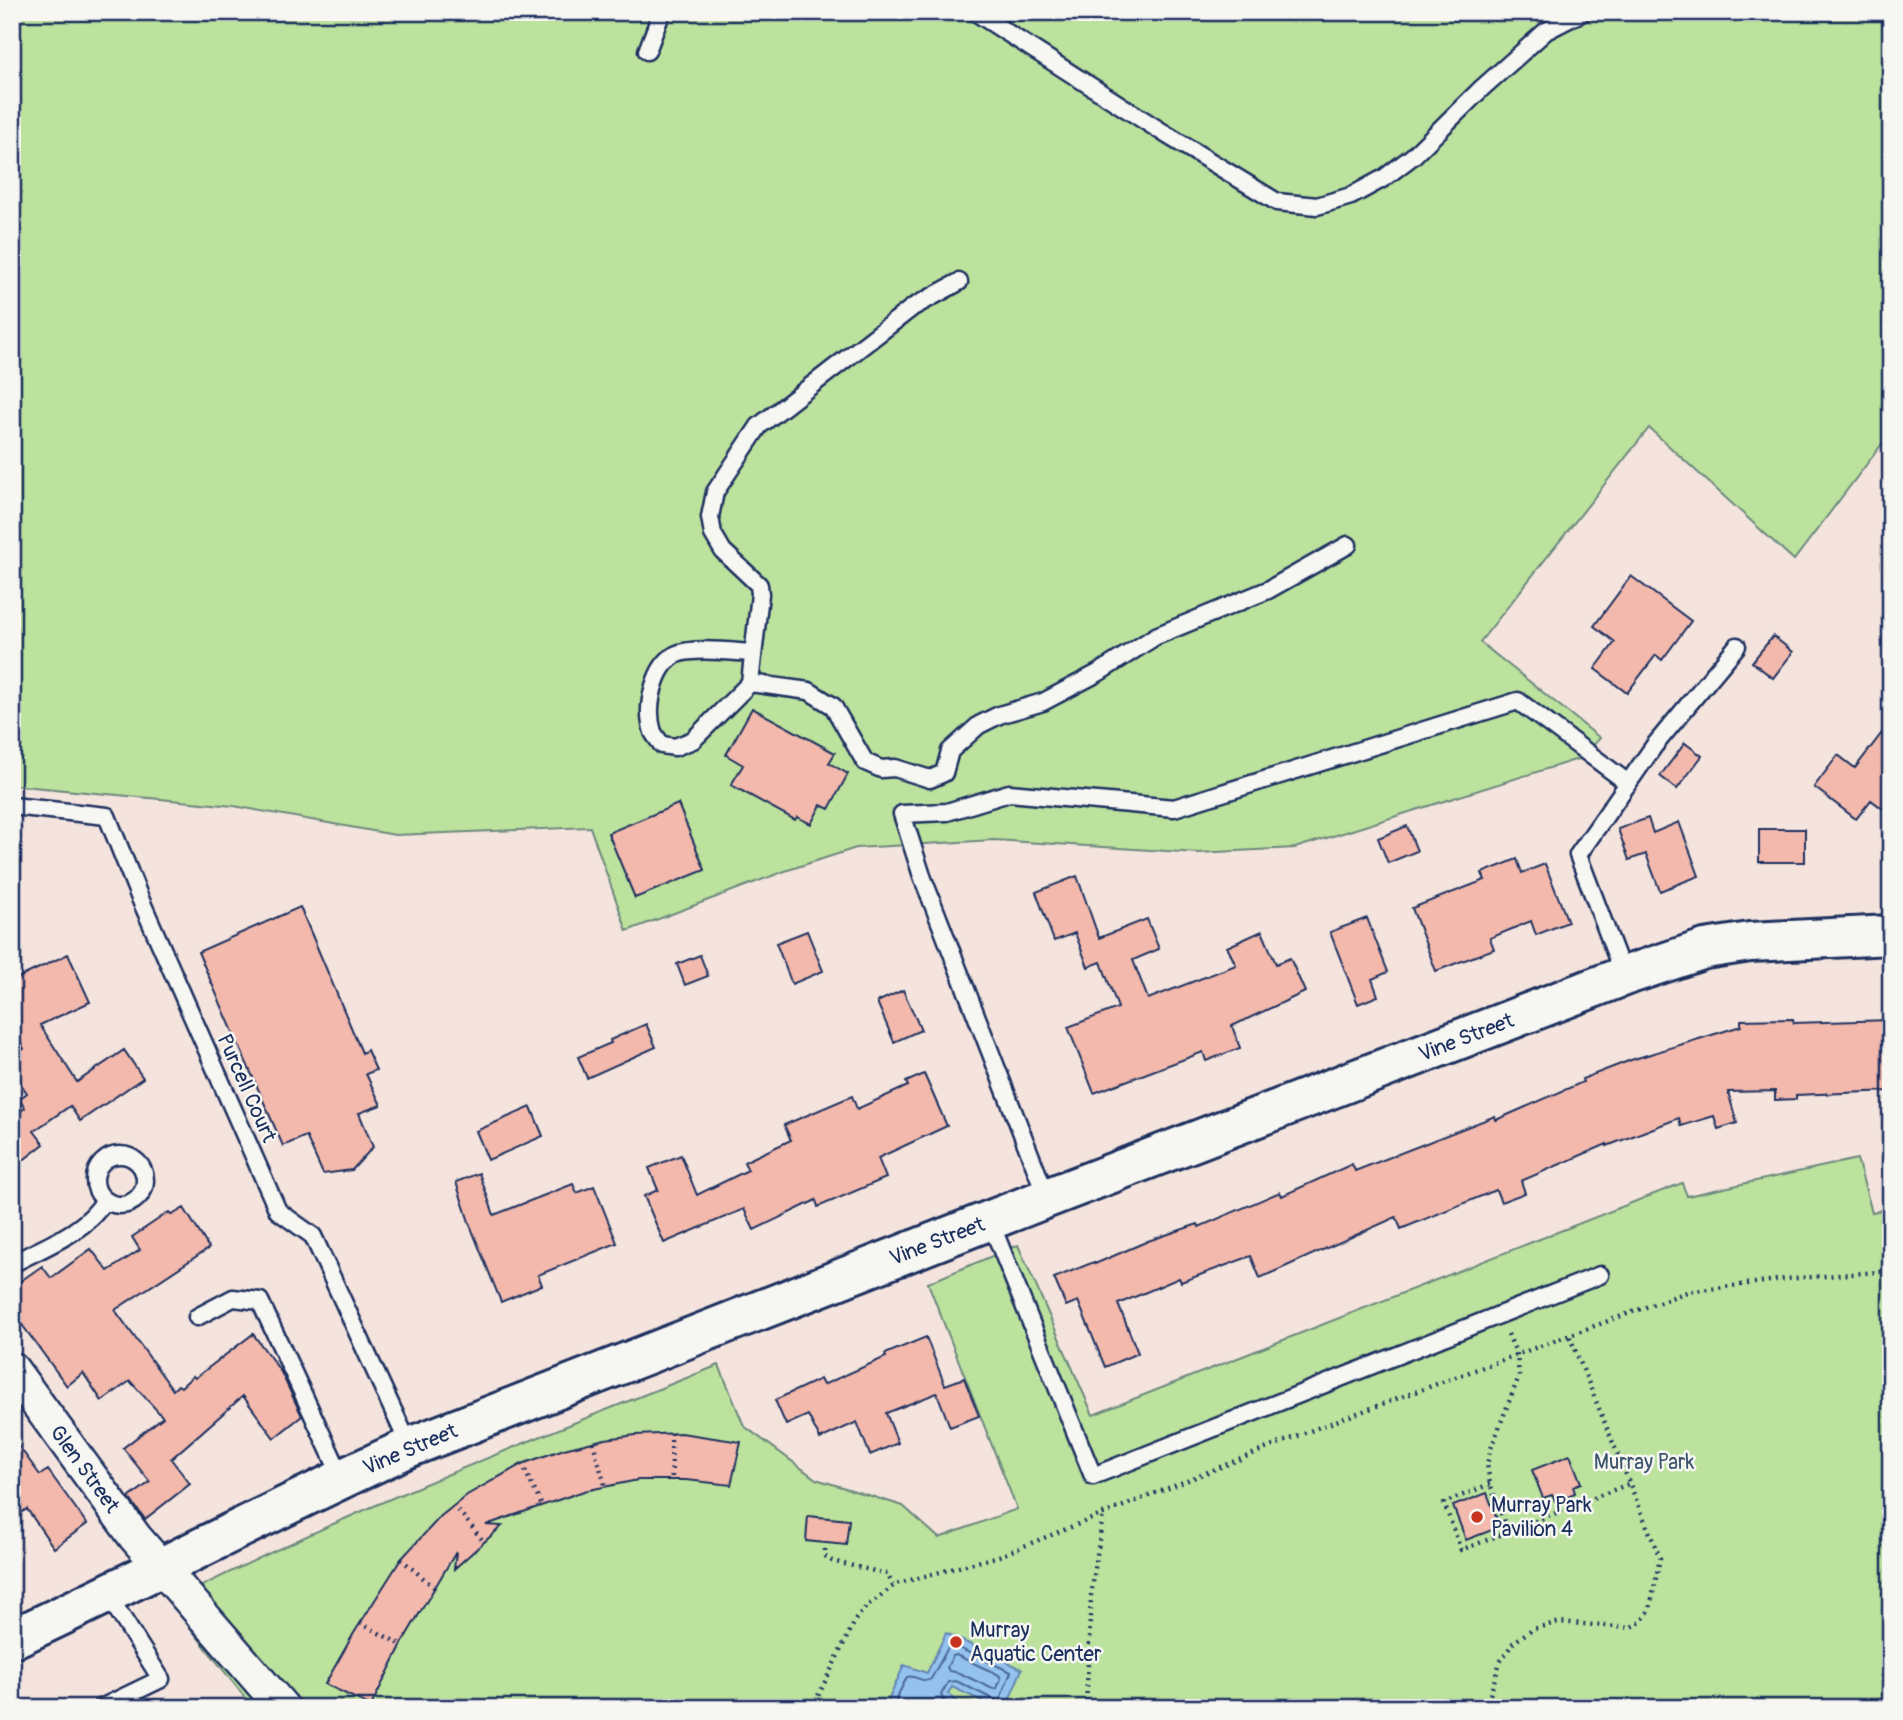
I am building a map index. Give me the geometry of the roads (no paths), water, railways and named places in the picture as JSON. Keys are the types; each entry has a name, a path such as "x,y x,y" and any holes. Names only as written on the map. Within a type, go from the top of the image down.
{"street":[{"name":"Vine Street","path":"12,1639 410,1447 1624,976 1705,949 1750,942 1891,935"},
{"name":"Glen Street","path":"12,1369 135,1537 283,1708"}],"lane":[{"path":"647,51 661,14 658,12"},
{"path":"975,12 1277,202 1317,206 1350,196 1384,178 1413,156 1482,88 1546,31 1583,12"},
{"path":"753,653 679,653 663,664 652,693 653,732 662,746 675,747 693,740 750,683 760,594 759,585 723,551 713,534 710,517 715,492 759,425 913,307 959,282"},
{"path":"750,683 809,691 833,706 865,762 881,769 895,768 930,779 944,773 950,751 979,725 999,715 1043,702 1098,673 1156,636 1268,590 1348,545"},
{"path":"1624,976 1578,855 1654,746 1737,646"},
{"path":"1047,1198 922,876 902,814 947,812 1009,793 1174,808 1518,701 1628,783"},
{"name":"Purcell Court","path":"12,806 107,816 139,897 278,1211 313,1236 410,1447"},
{"path":"12,1264 70,1234 99,1210 105,1200"},
{"path":"990,1221 1093,1476 1601,1275"},
{"path":"197,1317 233,1298 260,1301 342,1478"},
{"path":"101,1708 161,1679 108,1595"}],"water":[{"path":"946,1633 1022,1669 1006,1708 997,1708 952,1687 948,1693 964,1708 895,1708 887,1703 904,1665 927,1673"}],"place":[{"name":"Murray Park Pavilion 4","path":"1477,1517"},
{"name":"Murray Aquatic Center","path":"956,1642"}],"park label":[{"name":"Murray Park","path":"1644,1462"}]}
